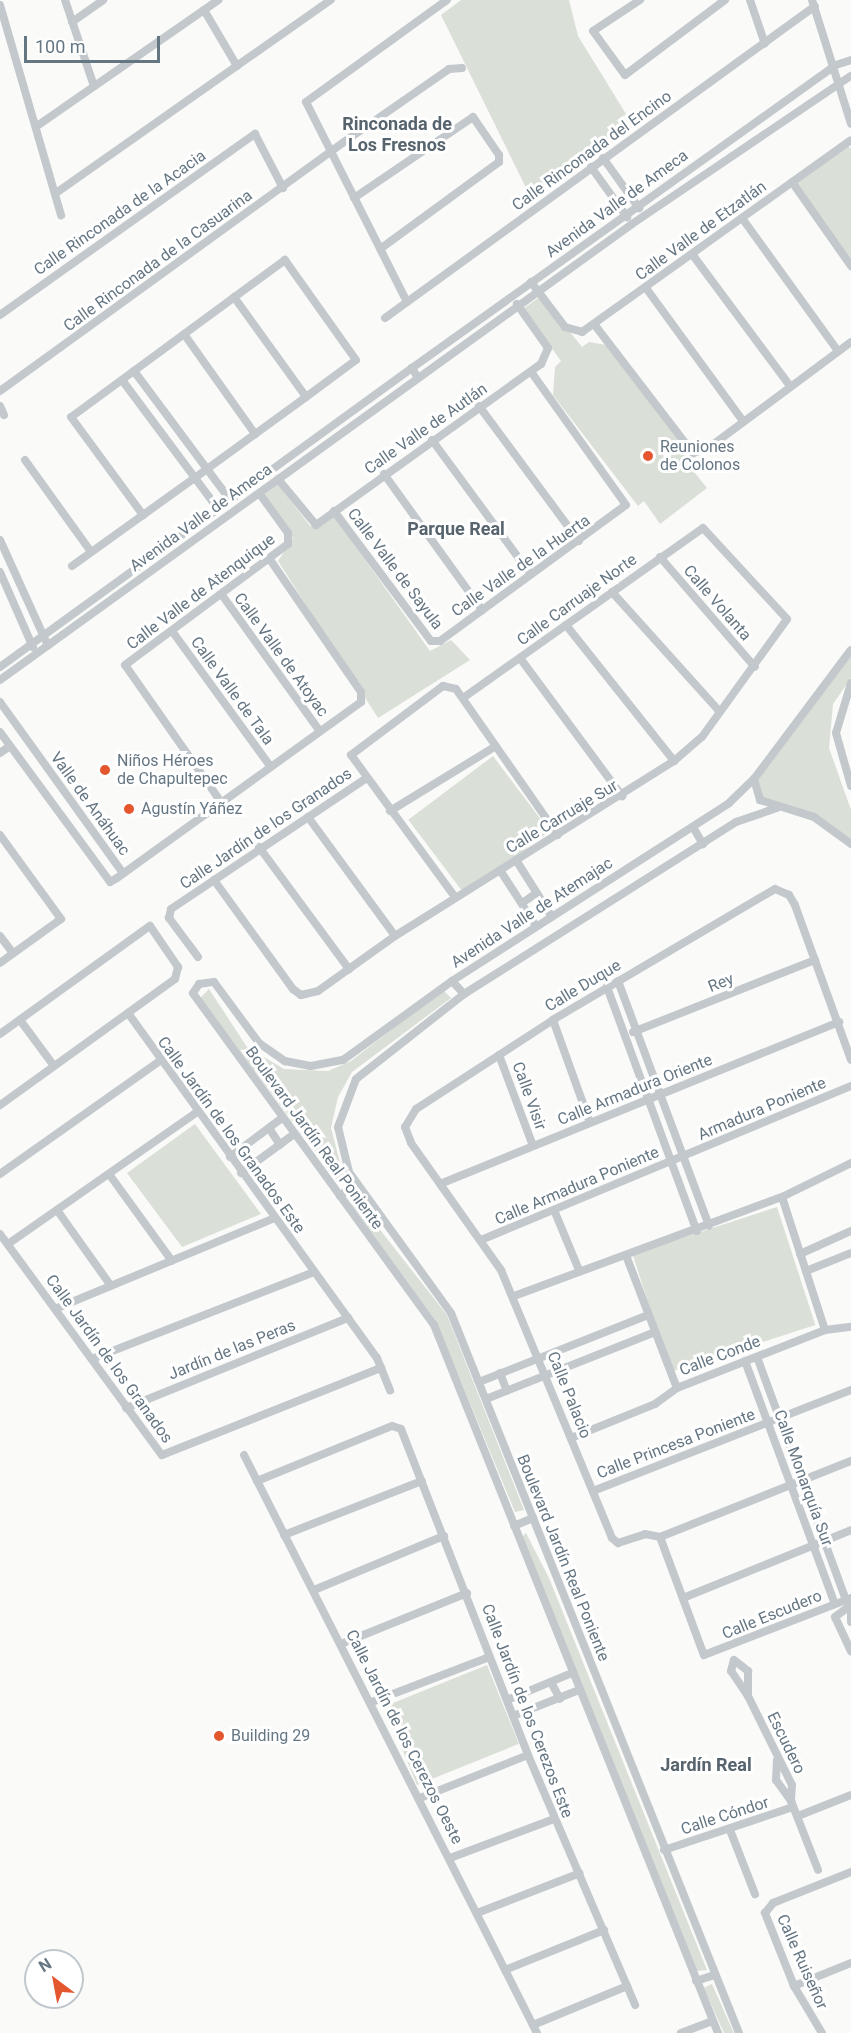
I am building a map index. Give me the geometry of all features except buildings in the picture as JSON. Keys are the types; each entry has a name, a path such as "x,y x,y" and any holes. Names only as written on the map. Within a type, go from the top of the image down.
{"street":[{"path":"65,0 94,86"},
{"path":"72,22 103,0"},
{"path":"37,126 218,0"},
{"path":"56,193 331,0"},
{"path":"407,302 306,102 447,0"},
{"path":"640,0 593,32 625,75 725,0"},
{"path":"750,0 765,44"},
{"path":"813,3 836,64 851,124"},
{"name":"Calle Rinconada del Encino","path":"386,318 603,158 765,44 813,3"},
{"path":"0,7 37,126 61,215"},
{"path":"204,10 237,66"},
{"name":"Avenida Valle de Ameca","path":"0,667 836,64 851,60"},
{"name":"Calle Rinconada de la Casuarina","path":"0,391 449,69 462,68"},
{"name":"Avenida Valle de Ameca","path":"0,680 632,224 839,80 851,76"},
{"path":"354,198 475,118 500,155 499,162 380,249"},
{"name":"Calle Rinconada de la Acacia","path":"0,315 255,134 283,188"},
{"name":"Calle Valle de Etzatlán","path":"539,292 565,327 582,332 851,140"},
{"path":"603,158 645,215"},
{"path":"591,167 632,224"},
{"path":"792,182 851,266"},
{"path":"742,218 838,351"},
{"path":"693,254 790,386"},
{"path":"72,566 92,552 207,469 356,360 285,260 71,417 143,515"},
{"path":"531,282 539,292"},
{"path":"646,288 743,421"},
{"path":"512,296 518,307"},
{"path":"234,297 306,397"},
{"name":"Calle Valle de Autlán","path":"278,479 311,524 334,511 479,406 531,372 546,358 548,348 518,307"},
{"path":"594,324 689,449 700,453 851,342"},
{"path":"184,334 255,434"},
{"path":"412,368 418,378"},
{"path":"134,371 230,500"},
{"name":"Calle Valle de la Huerta","path":"435,643 622,511 622,497 531,372"},
{"path":"122,380 218,509"},
{"path":"0,406 4,415"},
{"path":"479,406 579,541"},
{"path":"432,440 531,575"},
{"path":"25,460 92,552"},
{"path":"384,474 482,610"},
{"name":"Calle Valle de Atenquique","path":"221,802 125,665 271,561 290,539 259,493"},
{"name":"Calle Valle de Sayula","path":"334,511 435,643"},
{"name":"Calle Carruaje Norte","path":"463,698 699,529 708,530 783,612"},
{"path":"0,540 4,555 48,646"},
{"name":"Calle Volanta","path":"660,557 755,667"},
{"path":"123,873 363,697 271,561"},
{"path":"0,572 36,654"},
{"path":"612,592 720,712"},
{"name":"Calle Valle de Atoyac","path":"222,595 319,730"},
{"name":"Calle Carruaje Sur","path":"214,880 301,995 318,991 455,897 622,796 674,761 720,712 786,626 783,612"},
{"path":"566,625 674,761"},
{"name":"Calle Valle de Tala","path":"172,631 270,766"},
{"name":"Avenida Valle de Atemajac","path":"199,984 214,982 272,1054 311,1066 343,1060 452,981 693,827 754,779 851,650"},
{"path":"520,658 622,796"},
{"path":"851,683 838,713 836,733 851,786"},
{"path":"455,897 365,778 351,755 451,684 558,835"},
{"name":"Valle de Anáhuac","path":"0,702 123,873 110,882 0,732"},
{"path":"0,753 10,746"},
{"path":"390,811 496,746"},
{"name":"Calle Jardín de los Granados","path":"198,957 169,914 259,847 365,778"},
{"path":"754,779 760,800 777,808 814,817 851,844"},
{"name":"Avenida Valle de Atemajac","path":"340,1111 366,1068 464,994 747,816 777,808"},
{"path":"308,817 395,936"},
{"path":"693,827 703,844"},
{"path":"0,835 61,919 0,963"},
{"path":"259,847 350,969"},
{"path":"516,860 552,917"},
{"path":"500,870 536,926"},
{"name":"Calle Duque","path":"409,1114 552,1020 775,889 789,894 816,960"},
{"path":"522,903 537,893"},
{"path":"0,1034 150,926 179,974 0,1104"},
{"path":"0,936 13,953"},
{"path":"816,960 851,1060"},
{"name":"Rey","path":"624,1034 816,960"},
{"path":"452,981 464,994"},
{"path":"618,981 709,1226"},
{"name":"Boulevard Jardín Real Poniente","path":"199,984 194,999 434,1325 718,2033"},
{"path":"607,987 697,1231"},
{"name":"Calle Jardín de los Granados Este","path":"128,1013 197,1112 348,1318 381,1368 390,1390"},
{"path":"20,1020 54,1066"},
{"path":"552,1020 590,1123"},
{"name":"Calle Armadura Oriente","path":"440,1184 839,1022"},
{"name":"Calle Visir","path":"499,1055 533,1146"},
{"path":"0,1174 160,1060"},
{"name":"Armadura Poniente","path":"683,1156 851,1086"},
{"name":"Boulevard Jardín Real Poniente","path":"340,1111 339,1145 357,1183 451,1313 739,2033"},
{"path":"8,1244 197,1112"},
{"name":"Calle Palacio","path":"409,1114 406,1136 481,1240 514,1296 615,1542 645,1534 660,1537"},
{"path":"230,1157 282,1118"},
{"path":"269,1128 279,1145"},
{"path":"241,1173 294,1134"},
{"name":"Calle Armadura Poniente","path":"481,1240 683,1156"},
{"path":"514,1296 579,1270 627,1258 697,1231 782,1197 851,1163"},
{"path":"109,1174 172,1261"},
{"path":"340,1196 357,1183"},
{"path":"782,1197 825,1330"},
{"path":"57,1210 111,1286"},
{"path":"554,1210 579,1270"},
{"path":"55,1309 275,1218"},
{"path":"800,1254 851,1231"},
{"name":"Calle Jardín de los Granados","path":"0,1234 157,1450 169,1454 381,1368"},
{"path":"806,1271 851,1252"},
{"path":"627,1258 676,1388"},
{"path":"92,1359 314,1272"},
{"path":"479,1382 648,1315"},
{"name":"Jardín de las Peras","path":"126,1408 348,1318"},
{"name":"Calle Conde","path":"572,1438 655,1404 676,1388 825,1330 851,1327"},
{"path":"486,1400 655,1332"},
{"name":"Calle Monarquía Sur","path":"757,1357 850,1602 851,1622"},
{"name":"Calle Monarquía Sur","path":"745,1361 835,1604"},
{"path":"500,1373 507,1391"},
{"name":"Calle Princesa Poniente","path":"593,1491 851,1390"},
{"name":"Calle Jardín de los Cerezos Este","path":"257,1481 398,1425 467,1593 489,1657 554,1819 580,1874 635,2005"},
{"name":"Calle Jardín de los Cerezos Oeste","path":"244,1455 372,1702 535,2029"},
{"path":"851,1461 660,1537 683,1598 851,1530"},
{"path":"284,1535 422,1481"},
{"path":"514,1526 533,1518"},
{"path":"314,1590 444,1536"},
{"path":"341,1644 467,1593"},
{"name":"Calle Escudero","path":"683,1598 704,1655 835,1604 850,1602"},
{"path":"850,1602 836,1617 851,1652"},
{"path":"372,1702 489,1657"},
{"name":"Boulevard Jardín Real Poniente","path":"507,1700 572,1673"},
{"path":"551,1682 560,1699"},
{"path":"513,1716 579,1690"},
{"name":"Escudero","path":"748,1696 777,1760 792,1785 792,1804 818,1870"},
{"path":"420,1798 528,1755"},
{"path":"777,1760 776,1780 792,1804"},
{"path":"798,1816 851,1795"},
{"name":"Calle Cóndor","path":"664,1850 730,1830 792,1804"},
{"path":"450,1858 554,1819"},
{"path":"730,1830 755,1894"},
{"name":"Calle Ruiseñor","path":"822,2033 794,1986 766,1919 773,1903 851,1872"},
{"path":"477,1914 580,1874"},
{"path":"505,1970 604,1930"},
{"path":"794,1986 851,1963"},
{"path":"696,1981 714,1975"},
{"path":"535,2029 627,1986"},
{"path":"681,2033 712,2021"}],"shaded area":[{"path":"461,0 569,0 578,36 634,127 531,198 441,15"},
{"path":"846,146 851,148 851,261 796,182"},
{"path":"541,296 582,347 589,342 612,346 696,465 691,468 707,488 660,524 644,501 638,506 553,395 555,367 561,361 523,309"},
{"path":"278,484 310,526 334,516 430,651 451,640 470,660 378,718 278,561 293,538 264,495"},
{"path":"851,656 851,678 833,704 829,748 851,810 851,842 829,824 768,803 756,791 755,779"},
{"path":"493,756 550,831 465,895 408,820"},
{"path":"209,989 247,1047 284,1069 328,1071 351,1061 443,990 451,998 352,1072 338,1097 331,1128 345,1182 339,1184 200,998"},
{"path":"195,1124 261,1214 182,1247 127,1173"},
{"path":"355,1198 447,1315 524,1510 515,1512 436,1321 351,1204"},
{"path":"777,1207 815,1325 671,1372 632,1254"},
{"path":"526,1533 549,1578 707,1970 697,1971 670,1906 521,1538"},
{"path":"487,1665 519,1744 417,1785 385,1706"},
{"path":"712,1984 734,2033 724,2033 704,1988"}],"place":[{"name":"Reuniones de Colonos","path":"648,456"},
{"name":"Niños Héroes de Chapultepec","path":"105,770"},
{"name":"Agustín Yáñez","path":"129,809"},
{"name":"Building 29","path":"219,1736"}],"district":[{"name":"Rinconada de Los Fresnos","path":"397,135"},
{"name":"Parque Real","path":"456,529"},
{"name":"Jardín Real","path":"706,1765"}]}
